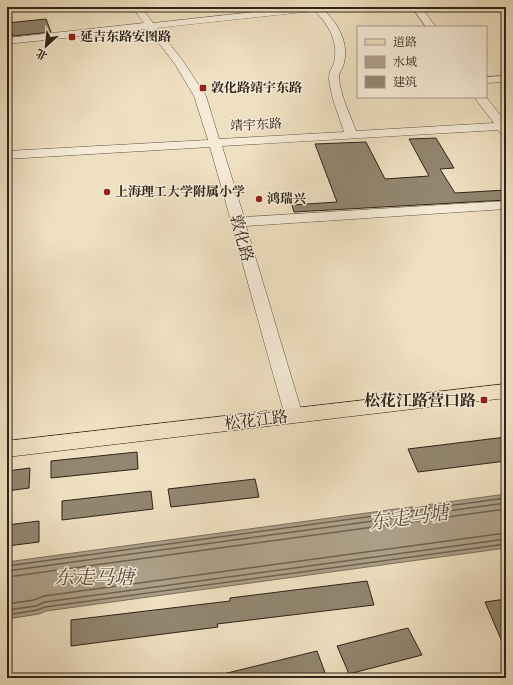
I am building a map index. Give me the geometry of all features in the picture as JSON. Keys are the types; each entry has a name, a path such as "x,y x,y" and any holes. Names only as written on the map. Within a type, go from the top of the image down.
{"main road":[{"name":"松花江路","path":"7,449 506,391"}],"street":[{"name":"敦化路","path":"136,7 179,63 196,88 215,142 294,416"},
{"path":"7,41 320,7 338,35 341,48 339,62 334,76 337,92 351,134"},
{"path":"416,7 430,26"},
{"path":"487,80 506,79"},
{"path":"481,98 504,128"},
{"name":"靖宇东路","path":"7,155 351,134 504,128"},
{"path":"238,222 506,205"}],"water":[{"name":"东走马塘","path":"506,494 506,548 46,611 39,614 7,619 7,562"}],"building":[{"path":"46,19 51,32 13,36 12,33 7,34 7,23"},
{"path":"436,138 454,168 440,169 455,193 506,190 506,200 294,212 292,205 337,202 315,144 366,142 385,179 429,176 409,139"},
{"path":"506,437 506,461 418,472 408,449"},
{"path":"137,452 138,469 51,478 51,461"},
{"path":"30,468 29,488 7,491 7,471"},
{"path":"255,479 259,497 171,507 168,489"},
{"path":"151,491 153,509 62,520 62,501"},
{"path":"39,521 39,542 7,546 7,525"},
{"path":"367,581 374,605 217,624 218,627 71,646 71,620 230,601 230,598"},
{"path":"506,599 506,651 485,602"},
{"path":"408,628 422,655 349,674 337,646"},
{"path":"317,651 327,678 220,678 219,675"}],"place":[{"name":"延吉东路安图路","path":"72,37"},
{"name":"敦化路靖宇东路","path":"203,88"},
{"name":"上海理工大学附属小学","path":"107,192"},
{"name":"鸿瑞兴","path":"259,199"},
{"name":"松花江路营口路","path":"484,400"}]}
